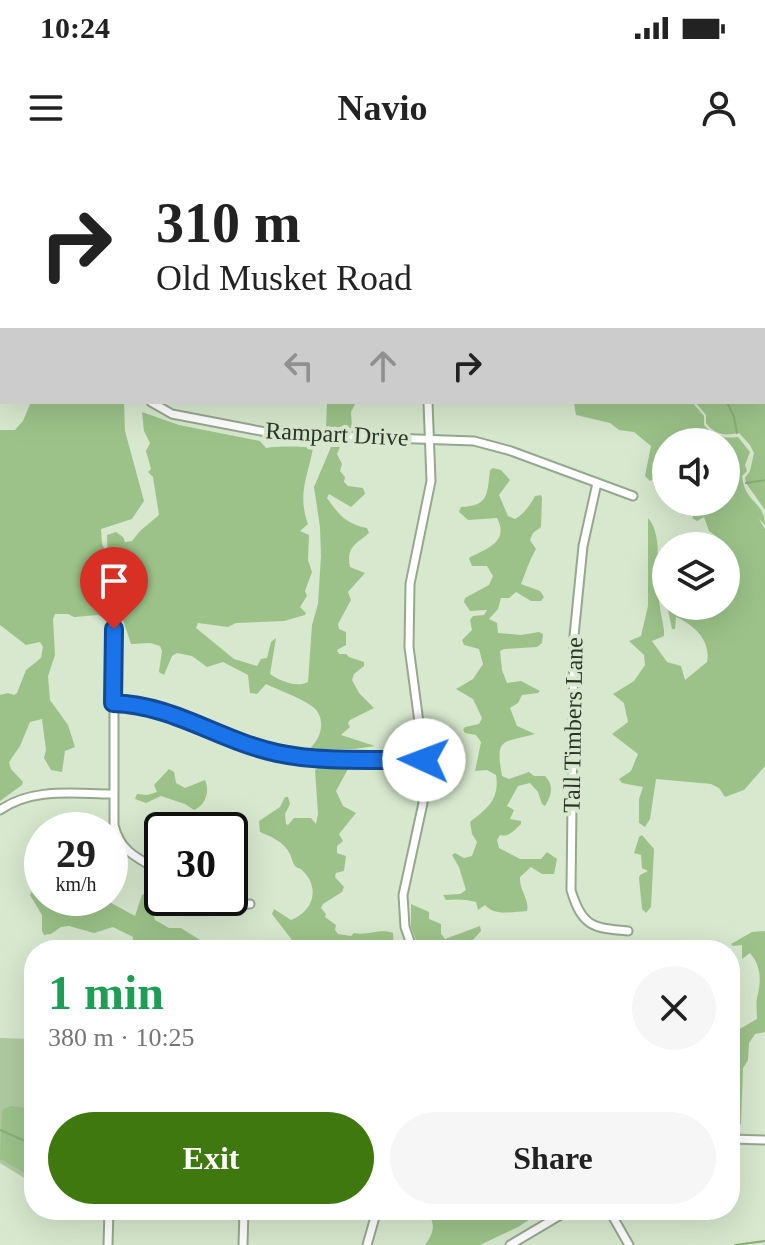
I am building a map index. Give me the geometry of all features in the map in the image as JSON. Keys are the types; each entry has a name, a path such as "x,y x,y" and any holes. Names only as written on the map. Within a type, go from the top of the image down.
{"street":[{"name":"Rampart Drive","path":"154,404 172,414 276,434 431,438 486,444 633,496"},
{"path":"410,940 405,927 403,895 423,803 424,760 409,647 410,584 431,481 428,404"},
{"name":"Tall Timbers Lane","path":"597,483 583,546 574,636 571,890 577,910 587,923 601,929 628,931"},
{"path":"114,629 114,825 117,840 124,849 144,861"},
{"path":"113,703 141,704 235,741 278,753 424,760"},
{"path":"0,810 15,800 37,794 113,794"},
{"path":"740,1139 765,1140"},
{"path":"108,1245 109,1220"},
{"path":"243,1245 244,1220"},
{"path":"367,1245 374,1220"},
{"path":"510,1245 552,1220"},
{"path":"615,1220 629,1245"}],"green space":[{"path":"30,404 124,404 125,431 144,501 132,519 101,529 108,559 107,535 116,532 125,542 132,541 159,515 153,477 148,472 151,469 146,451 150,443 144,431 142,412 179,425 260,441 266,448 313,448 303,494 308,524 300,531 309,535 308,560 312,572 305,591 307,596 300,607 305,615 284,621 236,623 228,627 198,623 196,628 234,659 257,666 261,659 267,658 271,642 276,638 270,674 294,684 308,682 312,625 318,604 321,556 314,487 331,447 340,447 337,454 342,464 340,471 345,477 344,482 348,486 363,488 365,494 351,507 329,494 327,498 344,518 367,528 369,533 353,547 349,555 350,567 365,573 348,592 351,600 338,624 339,629 346,632 346,645 337,650 339,654 364,662 352,680 359,693 374,708 350,720 350,727 341,735 375,746 312,749 320,733 320,716 304,701 266,684 257,694 250,693 248,675 223,662 207,667 192,656 177,653 172,656 164,675 159,672 160,646 131,644 122,617 105,619 98,615 74,617 55,614 55,655 48,676 50,700 68,725 75,747 65,751 62,772 51,770 44,758 46,750 42,719 30,722 9,762 22,785 0,801 0,695 17,693 26,670 41,658 43,647 40,642 26,645 0,625 0,430 15,430"},
{"path":"327,404 355,404 351,412 352,428 326,428"},
{"path":"574,404 694,404 704,416 707,428 652,428 650,481 645,476 651,446 634,432 619,430 610,423 576,415"},
{"path":"697,404 765,404 765,510 746,483 754,453 740,434 740,428 711,428 706,423 706,415"},
{"path":"740,440 750,452 745,465 747,471 742,476 744,485 762,511 765,525 759,519 765,529 765,766 744,790 725,797 719,788 711,784 656,779 650,819 645,827 639,823 639,799 643,787 622,783 619,779 631,771 638,754 612,734 628,722 624,703 613,694 634,681 645,665 644,655 629,641 641,636 648,606 648,518 656,532 652,532 652,620 662,620 664,630 664,636 652,641 667,662 681,666 685,680 707,662 704,640 682,620 740,620 740,532 710,532 704,517 697,521 693,516 740,516"},
{"path":"493,468 501,470 510,480 499,495 508,516 515,519 535,496 541,495 542,498 541,527 530,540 536,549 521,584 540,591 544,597 541,601 531,601 516,592 509,598 501,598 498,609 489,619 497,623 498,633 543,634 542,643 537,647 500,651 507,683 521,681 540,691 522,695 518,703 510,708 517,726 535,734 504,744 500,754 502,776 509,779 529,772 534,776 545,776 551,790 545,806 530,783 518,786 507,806 514,810 510,819 521,821 521,824 509,834 500,835 497,840 499,848 520,859 541,859 547,852 557,859 554,874 542,874 531,867 520,877 527,911 498,912 485,905 478,910 476,902 446,900 443,895 460,894 466,890 452,855 472,856 477,842 470,822 487,808 494,797 497,783 496,775 487,770 475,771 481,742 476,735 463,730 479,724 482,718 473,699 456,689 473,679 483,664 479,649 464,645 462,640 472,630 470,620 473,616 484,615 487,610 470,611 465,598 489,585 493,576 487,566 472,566 469,558 494,544 500,534 497,518 468,520 459,512 461,507 482,501"},
{"path":"321,766 348,769 336,791 343,806 356,813 339,834 343,841 337,846 337,853 346,856 344,871 336,873 335,877 344,887 342,892 323,904 321,908 325,917 336,925 338,934 351,936 354,933 383,931 393,933 393,940 292,940 272,914 274,909 291,920 299,916 310,905 313,891 307,876 295,866 284,846 260,832 259,821 280,807 288,797 290,804 285,814 286,824 294,818 311,818 316,824 315,770"},
{"path":"169,769 174,772 176,783 185,788 205,780 206,797 198,808 194,810 161,796 146,803 135,799 137,794 157,792 154,785"},
{"path":"642,835 654,849 651,907 646,913 642,909 639,878 648,871 642,868 641,855 634,853"},
{"path":"144,894 144,916 154,916 169,928 181,928 200,940 133,940 133,937 113,927 94,933 69,926 51,934 44,935 42,916 128,916 128,912 135,916"},
{"path":"411,904 429,912 429,919 441,924 441,934 445,939 480,926 481,931 473,940 416,940 411,927"},
{"path":"765,931 765,1032 755,1034 749,1043 748,1060 743,1068 740,1125 740,1029 757,1019 760,980 759,969 750,953 742,959 742,945 738,940 752,932"},
{"path":"0,1038 24,1039 24,1178 0,1163"},
{"path":"11,1106 24,1108 24,1173 0,1159 2,1110"},
{"path":"431,1220 529,1220 480,1245 425,1245 433,1227"}],"waterway":[{"path":"728,404 736,428"},
{"path":"746,483 765,480"},
{"path":"0,1130 24,1141"},
{"path":"735,1245 765,1241"}],"route":[{"path":"114,629 113,703 141,704 235,741 278,753 424,760"}]}
